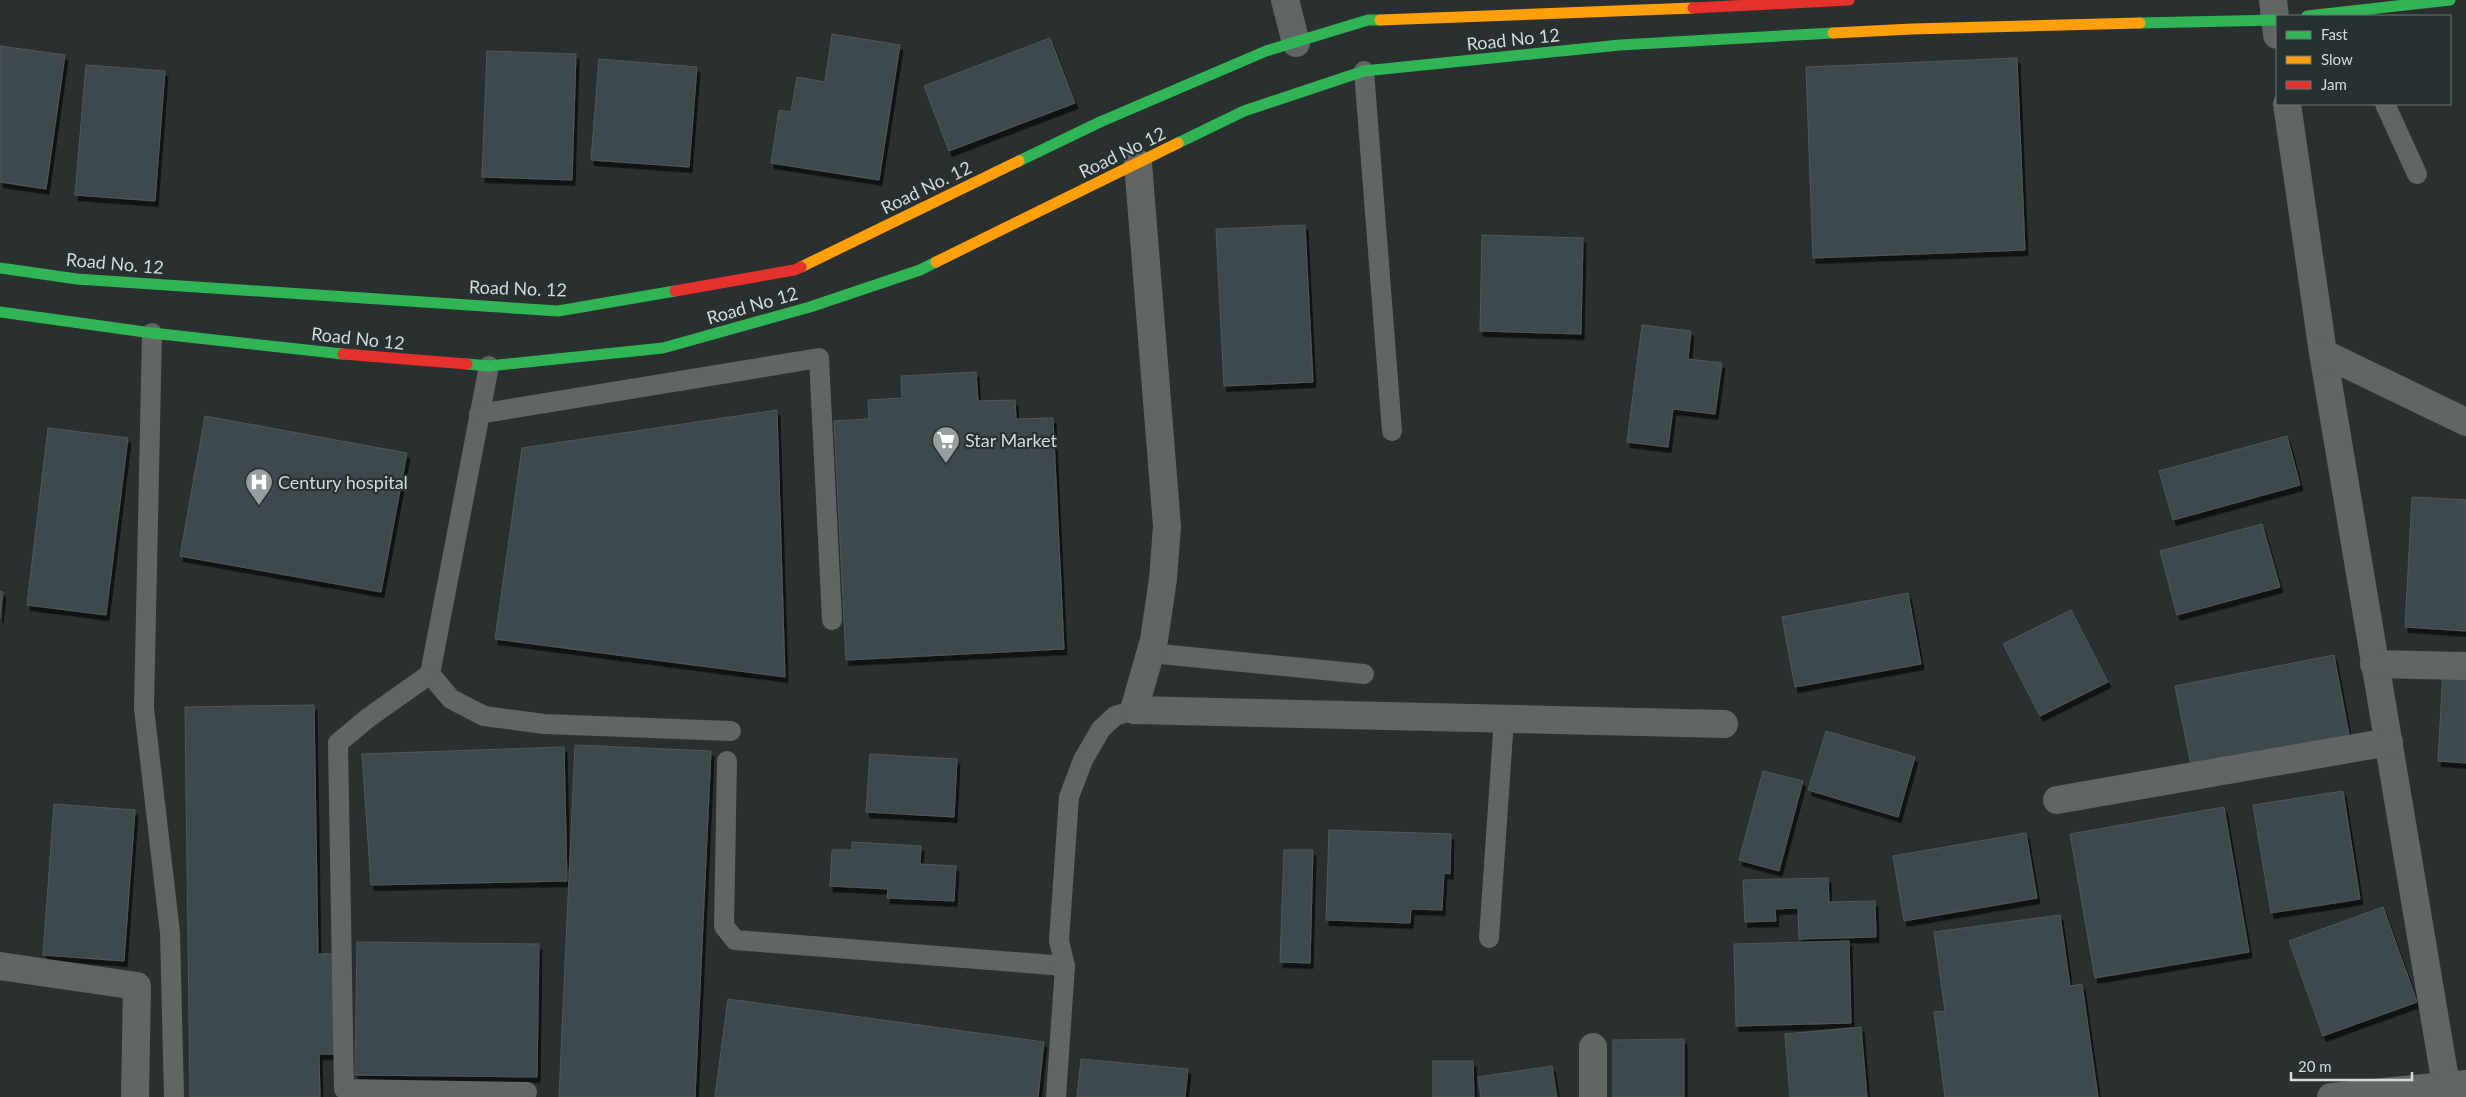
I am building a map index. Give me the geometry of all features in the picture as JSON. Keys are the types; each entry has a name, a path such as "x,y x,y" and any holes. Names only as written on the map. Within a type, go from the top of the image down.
{"main road":[{"name":"Road No. 12","path":"0,268 77,283 558,311 794,270 1100,122 1266,51 1368,20 1625,12 1849,0"},
{"path":"2330,15 2352,14 2450,0"},
{"name":"Road No 12","path":"0,312 72,318 152,333 373,358 489,366 663,348 810,306 920,270 1244,111 1364,72 1630,45 1912,29 2276,19"}],"street":[{"path":"1285,0 1296,43"},
{"path":"2287,105 2323,353 2374,664 2453,1088 2331,1097"},
{"path":"1138,163 1167,526 1163,579 1150,654 1134,710 1724,724"},
{"path":"2323,353 2466,422"},
{"path":"2374,664 2466,666"},
{"path":"2056,800 2389,742"},
{"path":"0,966 137,986 135,1097"},
{"path":"1593,1047 1593,1097"}],"lane":[{"path":"1364,72 1392,431"},
{"path":"2385,105 2417,174"},
{"path":"152,333 144,708 170,933 174,1097"},
{"path":"479,414 819,358 832,620"},
{"path":"489,366 430,674 368,718 338,743 344,1089 528,1092"},
{"path":"1150,654 1364,674"},
{"path":"430,674 451,699 484,716 544,724 731,730"},
{"path":"1056,1097 1065,966 1059,941 1069,797 1083,760 1101,728 1115,716 1134,710"},
{"path":"1489,938 1504,719"},
{"path":"727,761 724,926 735,940 1065,966"}],"building":[{"path":"832,34 900,45 879,180 771,163 779,110 791,112 797,77 825,82"},
{"path":"1050,38 1075,103 949,151 924,86"},
{"path":"0,46 65,55 46,189 0,182"},
{"path":"487,51 576,54 572,180 482,177"},
{"path":"2017,58 2025,250 1813,258 1806,67"},
{"path":"599,59 697,67 689,167 591,160"},
{"path":"86,65 165,71 155,201 75,195"},
{"path":"1305,225 1313,382 1224,386 1216,229"},
{"path":"1482,235 1583,238 1581,334 1480,331"},
{"path":"1642,325 1691,331 1688,359 1722,363 1715,414 1673,409 1668,447 1627,442"},
{"path":"976,372 978,401 1015,400 1016,419 1053,418 1064,649 846,660 834,421 869,419 868,400 902,398 901,376"},
{"path":"777,410 785,677 495,639 522,448"},
{"path":"205,416 407,453 381,592 180,556"},
{"path":"48,428 128,438 106,615 27,605"},
{"path":"2287,436 2300,485 2173,520 2159,471"},
{"path":"2412,497 2466,500 2466,631 2405,627"},
{"path":"2262,524 2280,587 2177,615 2160,551"},
{"path":"0,591 3,592 0,618"},
{"path":"1908,593 1921,664 1795,687 1782,617"},
{"path":"2071,610 2108,682 2040,716 2003,644"},
{"path":"2334,655 2350,740 2192,770 2175,686"},
{"path":"2443,670 2466,671 2466,763 2438,761"},
{"path":"314,705 318,954 348,954 347,1054 319,1054 320,1097 190,1097 185,707"},
{"path":"1826,731 1915,757 1898,817 1808,790"},
{"path":"575,745 711,751 695,1097 559,1097"},
{"path":"564,747 567,881 371,885 362,754"},
{"path":"870,754 957,759 954,817 866,812"},
{"path":"1763,771 1803,781 1779,871 1739,860"},
{"path":"2343,791 2360,899 2271,913 2253,805"},
{"path":"54,804 135,810 124,961 43,955"},
{"path":"2224,807 2249,952 2095,978 2070,834"},
{"path":"1329,830 1451,834 1450,874 1444,873 1442,910 1411,909 1410,923 1326,920"},
{"path":"2026,833 2037,898 1904,921 1893,856"},
{"path":"852,842 921,846 920,864 956,866 954,901 887,898 888,889 830,886 832,850 852,850"},
{"path":"1284,850 1313,850 1310,963 1280,962"},
{"path":"1828,878 1829,902 1875,901 1876,937 1799,939 1798,908 1775,909 1776,921 1745,922 1743,880"},
{"path":"2383,907 2417,1002 2323,1036 2289,941"},
{"path":"2060,915 2070,986 2082,984 2098,1097 1945,1097 1934,1012 1945,1011 1934,932"},
{"path":"1849,941 1851,1023 1736,1026 1734,944"},
{"path":"357,942 539,944 537,1077 355,1075"},
{"path":"728,999 1044,1042 1038,1097 715,1097"},
{"path":"1861,1027 1867,1097 1790,1097 1785,1034"},
{"path":"1684,1039 1684,1097 1613,1097 1613,1040"},
{"path":"1081,1059 1188,1069 1185,1097 1077,1097"},
{"path":"1433,1061 1473,1061 1474,1097 1433,1097"},
{"path":"1552,1066 1557,1097 1481,1097 1478,1077"}],"traffic: fast":[{"path":"2316,15 2450,0"},
{"path":"1019,161 1100,122 1266,51 1368,20 1380,20"},
{"path":"2140,23 2276,20"},
{"path":"1178,143 1244,111 1364,71 1620,45 1833,33"},
{"path":"467,364 489,366 663,348 810,307 920,270 936,262"},
{"path":"0,268 77,279 558,311 675,291"},
{"path":"0,312 152,333 343,354"}],"traffic: slow":[{"path":"1380,20 1693,8"},
{"path":"1833,33 2140,23"},
{"path":"936,262 1178,143"},
{"path":"801,267 1019,161"}],"traffic: jam":[{"path":"1693,8 1849,0"},
{"path":"675,291 794,270 801,267"},
{"path":"343,354 467,364"}],"place":[{"name":"Star Market","path":"946,464"},
{"name":"Century hospital","path":"259,506"}]}
